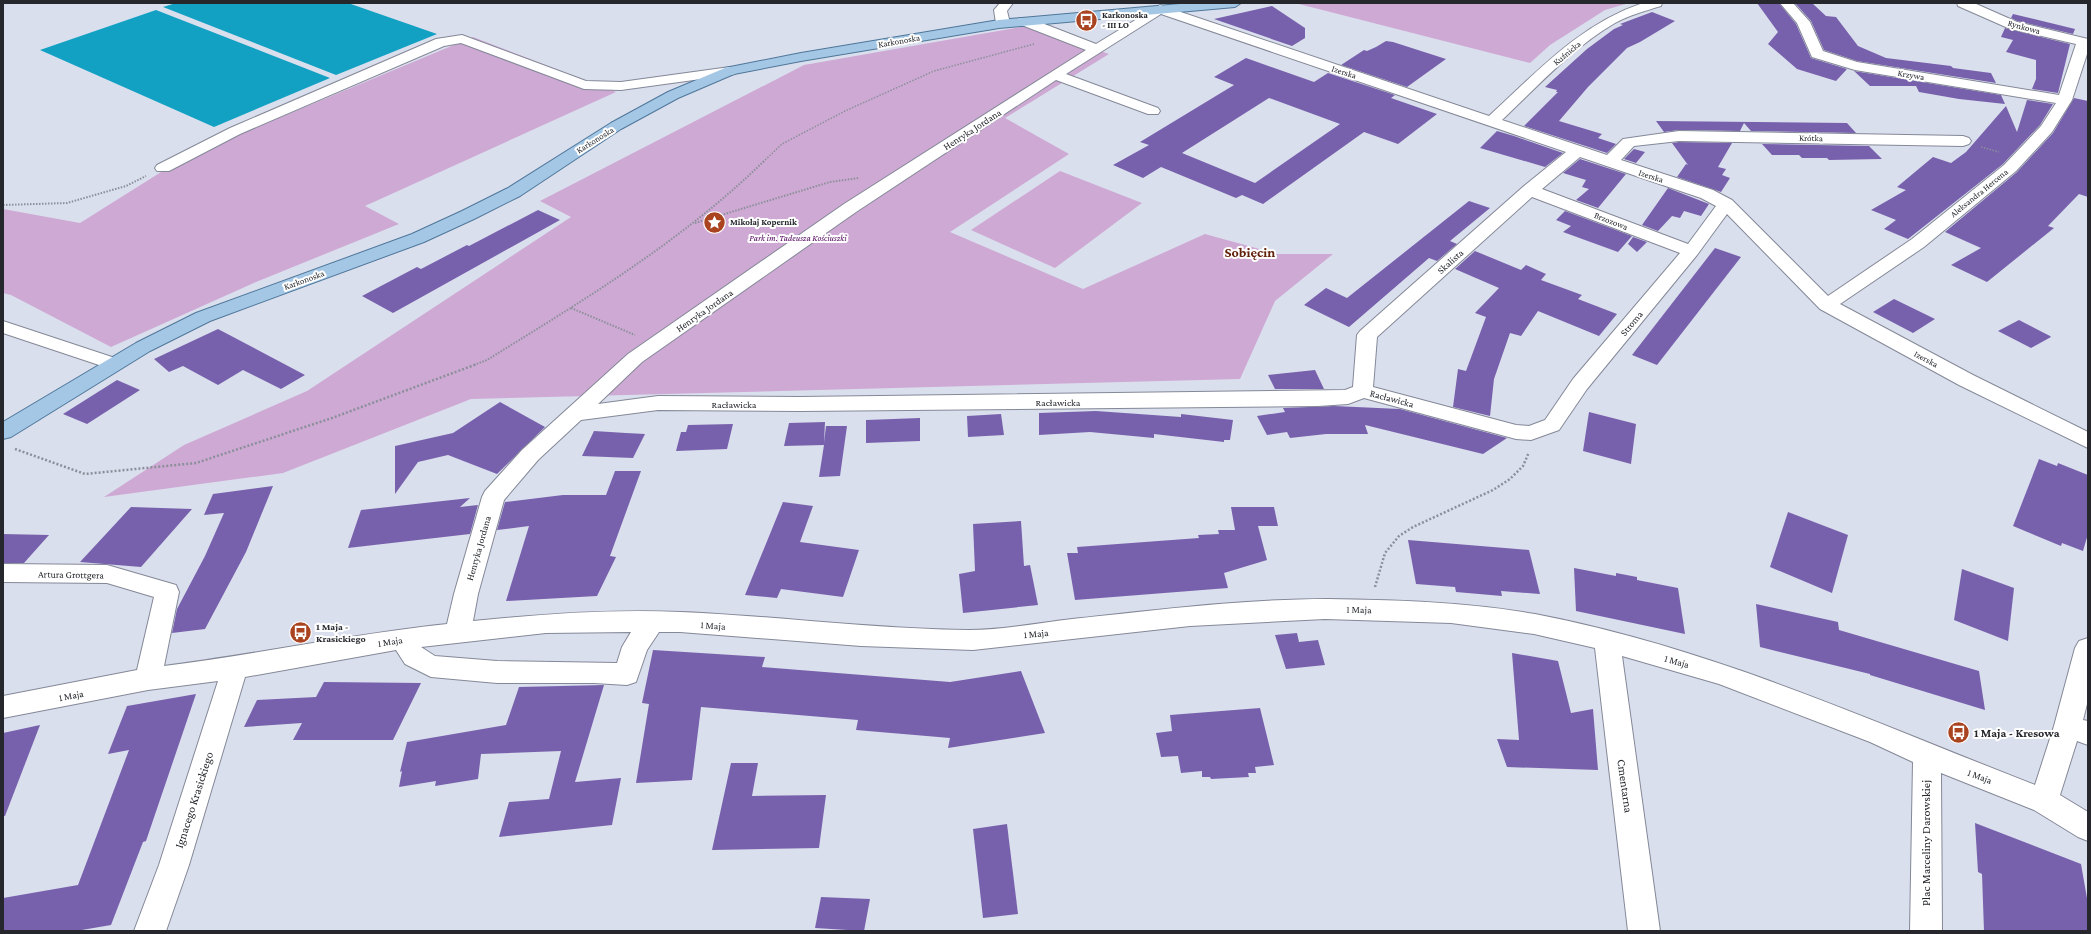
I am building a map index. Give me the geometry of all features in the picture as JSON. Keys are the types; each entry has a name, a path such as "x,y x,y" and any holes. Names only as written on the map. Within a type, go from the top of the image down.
{"main road":[{"name":"Karkonoska","path":"3,432 143,347 203,317 418,238 468,215 514,192 616,126 673,95 730,72 801,57 1003,23 1235,3"}],"street":[{"path":"1003,23 1000,10 1007,3"},
{"name":"Kuźnicka","path":"1491,122 1566,52 1606,24 1625,14 1656,3"},
{"name":"Krzywa","path":"1786,3 1803,22 1816,54 1855,66 2066,100"},
{"name":"Rynkowa","path":"1963,3 2013,25 2086,42"},
{"name":"Henryka Jordana","path":"458,633 466,594 493,497 530,455 635,358 850,208 1097,48 1160,9"},
{"name":"Izerska","path":"1160,9 1264,46 1707,194 1726,204 1827,306 1966,380 2088,441"},
{"path":"1024,21 1097,48"},
{"path":"163,168 235,131 441,42 462,39 584,85 621,86 730,72"},
{"name":"Aleksandra Hercena","path":"1827,306 1918,243 2010,168 2047,129 2066,100 2086,42"},
{"path":"1055,75 1153,112"},
{"name":"Krótka","path":"1610,162 1628,142 1679,136 1964,141"},
{"name":"Skalista","path":"1363,391 1367,335 1530,190 1578,151"},
{"name":"Brzozowa","path":"1530,190 1691,251"},
{"name":"Stroma","path":"1531,433 1552,425 1580,384 1691,251 1726,204"},
{"path":"3,327 114,364"},
{"name":"Racławicka","path":"578,412 658,403 808,404 1318,399 1348,397 1363,391 1516,432 1531,433"},
{"name":"Artura Grottgera","path":"3,573 107,574 167,592 148,679"},
{"name":"1 Maja","path":"3,706 148,679 235,668 402,639 546,623 652,622 861,636 973,640 1190,616 1325,609 1379,609 1492,618 1534,624 1606,641 1723,675 1880,734 2044,801"},
{"path":"402,639 414,657 431,666 497,672 594,672 627,674 635,648 652,622"},
{"name":"Cmentarna","path":"1606,641 1644,931"},
{"path":"2088,648 2078,729 2044,801 2088,828"},
{"name":"Ignacego Krasickiego","path":"150,931 176,857 235,668"},
{"name":"Plac Marceliny Darowskiej","path":"1926,931 1927,754"}],"path":[{"path":"10,448 86,474 196,463 332,418 487,360 570,308 674,239 745,180 782,144 845,112 934,71 1063,36"},
{"path":"1964,141 2019,158"},
{"path":"3,205 67,204 126,186 163,168"},
{"path":"692,223 830,182 862,177"},
{"path":"570,308 611,325"},
{"path":"1374,590 1382,559 1398,536 1486,493 1521,470 1529,455"}],"green space":[{"path":"1295,3 1629,3 1605,10 1550,45 1530,63"},
{"name":"Park im. Tadeusza Kościuszki","path":"1027,26 1109,54 1005,118 1069,154 950,232 1083,289 1205,234 1277,254 1333,254 1275,301 1240,379 471,399 283,473 104,497 184,445 307,391 571,217 540,201 804,65"},
{"path":"473,37 616,92 365,206 399,224 256,282 111,347 11,295 3,293 3,209 80,223 185,157"},
{"path":"1060,171 1142,203 1055,268 971,230"}],"water":[{"path":"176,3 348,3 437,34 336,75 163,7"},
{"path":"156,10 330,78 214,127 40,50"}],"building":[{"path":"1757,3 1779,3 1796,24 1811,58 1847,69 1836,81 1797,69 1768,44 1778,32"},
{"path":"1795,3 1812,3 1826,16 1836,17 1858,46 1886,58 1951,66 1953,68 1991,73 1996,83 1857,61 1824,50 1811,21"},
{"path":"1272,6 1305,28 1305,38 1292,46 1214,19"},
{"path":"1652,12 1675,21 1627,48 1588,87 1559,121 1602,134 1598,138 1616,144 1607,153 1524,126 1558,92 1556,92 1557,90 1545,87 1587,49 1614,29 1623,25 1620,24"},
{"path":"2013,14 2075,29 2073,34 2017,21 2011,18"},
{"path":"2005,28 2070,44 2058,93 2032,89 2036,79 2036,60 2006,52 2013,40 2001,37"},
{"path":"1386,41 1446,59 1407,87 1341,65 1364,50 1367,51"},
{"path":"1246,58 1314,82 1328,73 1395,95 1391,98 1437,114 1398,144 1364,132 1263,204 1242,195 1236,198 1161,167 1143,178 1113,165 1149,145 1140,142 1234,85 1214,77","holes":["1269,98 1340,124 1255,183 1182,153"]},
{"path":"1854,71 2001,95 2005,104 1959,99 1919,92 1916,86 1870,86"},
{"path":"2074,98 2088,101 2088,197 2079,194 2048,226 2054,228 1987,282 1951,265 1981,248 1945,232 2017,172 2053,133"},
{"path":"2027,100 2053,104 2040,125 2003,164 1908,239 1884,229 1896,220 1871,210 1906,190 1897,187 1933,157 1951,163 1966,152 2006,106 2017,132"},
{"path":"1656,121 1847,123 1856,133 1751,131 1744,123 1740,131 1679,130 1664,132"},
{"path":"1497,131 1563,153 1545,167 1480,148"},
{"path":"1672,143 1732,143 1718,167 1726,169 1722,175 1730,178 1721,192 1677,177 1686,164 1688,165"},
{"path":"1762,144 1869,146 1882,159 1829,160 1827,158 1802,158 1799,155 1772,155"},
{"path":"1634,149 1645,152 1636,163 1624,159"},
{"path":"1580,159 1626,174 1598,208 1576,200 1589,189 1582,187 1586,180 1563,173"},
{"path":"1668,188 1709,204 1701,216 1684,211 1680,218 1672,216 1658,231 1642,225"},
{"path":"1469,201 1490,208 1450,241 1457,244 1437,261 1429,258 1349,327 1304,305 1326,288 1347,298"},
{"path":"538,210 560,220 393,313 362,296 417,267 421,269 467,245 469,246"},
{"path":"1565,211 1632,236 1618,252 1563,232 1571,226 1556,220"},
{"path":"1633,237 1647,242 1637,252 1628,244"},
{"path":"1715,248 1741,257 1657,365 1632,355"},
{"path":"1475,251 1521,270 1526,265 1546,274 1541,280 1582,295 1578,299 1617,314 1599,336 1538,311 1521,336 1510,333 1494,379 1490,416 1453,407 1458,369 1466,371 1486,317 1475,313 1499,288 1455,269"},
{"path":"1894,299 1935,319 1913,333 1873,312"},
{"path":"2019,320 2051,337 2031,348 1998,331"},
{"path":"218,329 305,375 281,389 243,370 218,385 183,366 169,372 154,359"},
{"path":"1315,370 1324,389 1275,389 1268,375"},
{"path":"117,380 140,390 87,424 63,414"},
{"path":"500,402 545,427 497,474 448,455 418,462 395,494 395,446 453,433"},
{"path":"1334,406 1400,409 1507,438 1483,454 1365,425 1368,434 1326,434 1290,438 1287,432 1267,435 1257,416 1285,412 1283,408"},
{"path":"1096,411 1181,417 1181,414 1233,420 1230,440 1224,440 1224,442 1154,434 1154,438 1090,432 1039,435 1039,413"},
{"path":"1589,412 1636,424 1631,464 1583,451"},
{"path":"1001,414 1004,435 968,437 967,416"},
{"path":"920,418 920,441 866,443 866,420"},
{"path":"825,422 824,443 826,426 847,426 840,476 819,477 824,445 784,446 789,423"},
{"path":"733,424 727,449 676,451 681,432 686,432 688,425"},
{"path":"594,431 645,434 633,458 582,456"},
{"path":"2039,459 2057,466 2058,463 2088,475 2088,534 2083,551 2062,543 2061,546 2013,526"},
{"path":"615,471 641,471 610,556 616,557 597,596 506,601 529,526 497,530 505,502 563,495 606,495"},
{"path":"273,486 246,552 205,629 172,633 177,609 205,556 224,513 204,515 213,494"},
{"path":"470,498 460,507 478,505 470,534 348,548 361,510"},
{"path":"783,502 813,506 800,542 859,550 843,597 781,589 777,598 745,595"},
{"path":"131,507 192,509 141,567 80,562"},
{"path":"1231,507 1274,507 1278,526 1258,526 1267,560 1224,573 1228,588 1075,600 1067,553 1078,553 1077,547 1199,538 1198,535 1219,534 1218,530 1235,530"},
{"path":"1788,512 1848,535 1832,593 1770,567"},
{"path":"1021,521 1024,566 1030,565 1038,605 963,613 959,574 975,571 973,524"},
{"path":"3,534 49,535 24,563 3,563"},
{"path":"1408,540 1529,550 1540,594 1501,591 1502,596 1456,592 1455,587 1416,584"},
{"path":"1574,568 1616,576 1616,573 1637,577 1637,580 1678,588 1685,634 1576,611"},
{"path":"1962,569 2014,588 2008,641 1954,620"},
{"path":"1756,604 1838,622 1839,630 1979,671 1985,710 1870,674 1760,647"},
{"path":"1297,633 1299,642 1318,640 1325,665 1286,669 1275,635"},
{"path":"653,650 765,657 762,667 950,682 1021,671 1045,733 948,748 950,738 856,730 858,720 701,707 692,780 636,783 649,704 642,703"},
{"path":"1512,653 1558,661 1571,713 1593,709 1598,770 1507,767 1497,739 1519,740"},
{"path":"324,682 421,683 393,740 293,740 302,723 244,727 257,700 316,697"},
{"path":"604,685 575,782 621,778 612,825 499,837 509,802 549,799 561,751 481,754 478,779 435,786 436,781 399,787 402,771 400,772 407,742 506,725 519,687"},
{"path":"196,694 146,841 143,842 111,925 76,931 3,931 3,898 78,885 129,750 108,754 127,706"},
{"path":"1260,708 1274,765 1255,767 1256,773 1248,773 1249,777 1211,779 1210,777 1202,777 1202,771 1181,773 1178,756 1161,757 1156,733 1172,731 1170,715"},
{"path":"40,725 5,816 3,816 3,733"},
{"path":"731,763 758,763 752,796 826,795 819,848 712,850"},
{"path":"1975,823 2081,864 2088,904 2088,931 1984,931 1982,874 1978,872"},
{"path":"1007,824 1018,914 983,918 973,829"},
{"path":"821,897 870,899 864,931 815,928"}],"place":[{"name":"Karkonoska - III LO","path":"1087,20"},
{"name":"Mikołaj Kopernik","path":"714,222"},
{"name":"1 Maja - Krasickiego","path":"301,632"},
{"name":"1 Maja - Kresowa","path":"1959,733"}],"district":[{"name":"Sobięcin","path":"1250,252"}]}
